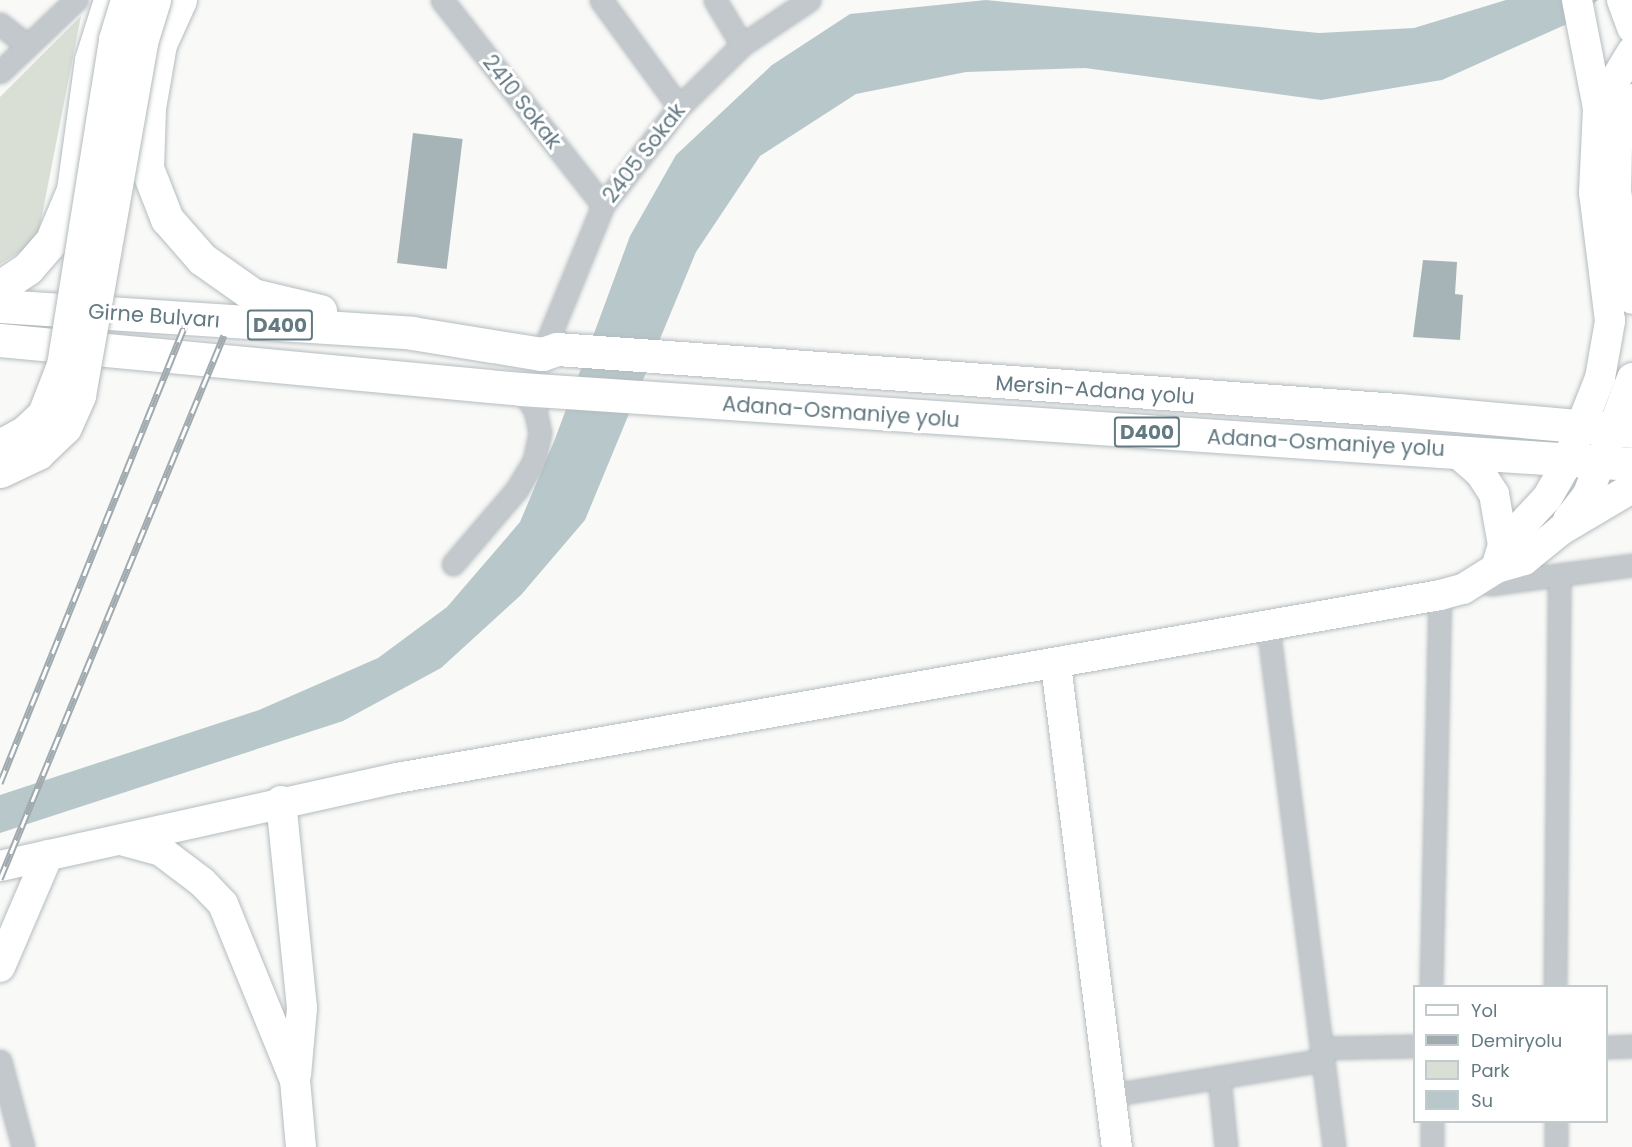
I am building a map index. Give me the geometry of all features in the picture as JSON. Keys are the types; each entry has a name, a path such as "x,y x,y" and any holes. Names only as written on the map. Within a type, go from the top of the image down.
{"highway":[{"path":"0,287 28,268 52,240 73,190 91,60 110,0"},
{"path":"0,446 25,432 44,414 63,365 115,39 128,0"},
{"path":"0,471 45,447 65,427 79,395 141,42 154,0"},
{"path":"180,0 160,44 149,108 147,168 167,219 202,259 253,295 412,333"},
{"name":"Girne Bulvarı","path":"0,306 412,333 550,351"},
{"name":"Girne Bulvarı","path":"0,340 178,354 521,389"},
{"name":"Mersin-Adana yolu","path":"550,351 1398,410 1608,430"},
{"path":"0,357 178,354"},
{"name":"Adana-Osmaniye yolu","path":"521,389 1632,464"}],"main road":[{"path":"1581,14 1619,106 1616,191 1632,299"},
{"path":"1608,430 1600,378 1610,321 1594,193 1632,52"},
{"path":"1561,530 1588,494 1600,463 1608,430 1632,378"},
{"path":"0,866 281,801 1440,595 1493,564 1548,498 1568,460 1608,430"},
{"path":"1455,451 1481,474 1494,494 1493,564"},
{"path":"1493,564 1524,560 1561,530 1632,488"},
{"path":"1056,665 1117,1147"},
{"path":"281,801 302,1008 295,1080 301,1147"},
{"path":"115,838 161,851 202,882 222,904 295,1080"},
{"path":"0,967 48,855"}],"street":[{"path":"0,72 76,0"},
{"name":"2410 Sokak","path":"441,0 603,205"},
{"path":"602,0 679,107"},
{"path":"715,0 742,45"},
{"name":"2405 Sokak","path":"550,351 603,205 679,107 742,45 809,0"},
{"path":"0,24 27,45"},
{"path":"453,564 517,489 534,461 540,434 535,410 521,389"},
{"path":"1493,564 1490,584 1558,577 1632,565"},
{"path":"1555,985 1558,577"},
{"path":"1431,985 1440,595"},
{"path":"1268,626 1334,1147"},
{"path":"1111,1095 1219,1077 1322,1054 1413,1046"},
{"path":"1608,1047 1632,1046"},
{"path":"0,1061 23,1147"},
{"path":"1219,1077 1226,1147"},
{"path":"1432,1123 1432,1147"},
{"path":"1556,1123 1556,1147"}],"green space":[{"path":"81,16 37,241 0,264 0,97"}],"water":[{"path":"986,0 1319,33 1414,28 1506,0 1598,0 1567,24 1442,80 1321,100 1085,68 966,72 856,94 760,156 696,252 585,520 521,595 441,668 343,721 0,833 0,795 259,710 378,658 447,607 520,522 555,439 630,236 676,155 772,65 850,14"}],"building":[{"path":"413,133 463,139 447,269 397,263"},
{"path":"1423,260 1457,262 1455,294 1463,295 1460,340 1413,337"}],"railway":[{"path":"0,783 186,323"},
{"path":"0,879 224,335"}]}
